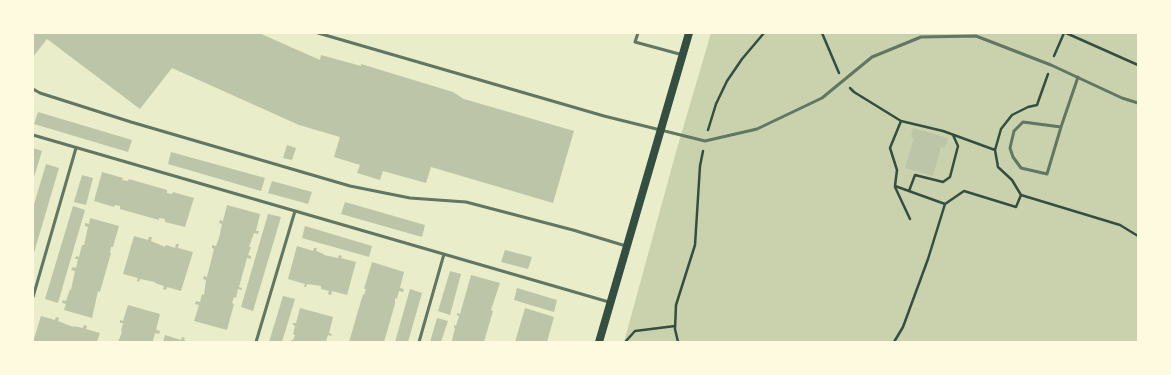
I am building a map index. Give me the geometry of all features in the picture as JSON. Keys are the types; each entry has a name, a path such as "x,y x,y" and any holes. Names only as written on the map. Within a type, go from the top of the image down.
{"main road":[{"path":"599,342 689,33"}],"lane":[{"path":"318,33 604,116 705,141 756,129 822,98 872,57 921,37 976,36 1051,65 1122,98 1138,103"},
{"path":"638,33 635,42 683,55"},
{"path":"1061,127 1023,122 1014,131 1010,148 1013,157 1021,168 1047,174 1078,77"},
{"path":"33,89 63,101 131,122 350,186 410,198 466,202 573,230 627,247"},
{"path":"33,135 610,303"},
{"path":"33,297 76,148"},
{"path":"256,342 294,211"},
{"path":"419,342 444,254"}],"path":[{"path":"678,342 675,326 676,305 695,246 700,166 705,141 716,104 727,81 742,59 764,33"},
{"path":"1052,61 1065,33 1138,65"},
{"path":"1050,68 1037,105 1028,107 1012,115 1001,129 995,150 998,167 1012,180 1021,195 1120,225 1138,236"},
{"path":"910,219 895,186 897,170 890,148 901,121 954,135 995,150"},
{"path":"909,191 915,175 943,182 950,177 958,146 954,135"},
{"path":"895,186 945,204"},
{"path":"894,342 903,327 928,259 945,204 964,191 1016,207 1021,195"},
{"path":"626,341 635,331 675,326"}],"green space":[{"path":"711,33 1138,33 1138,342 624,342 676,152"}],"building":[{"path":"33,33 259,33 320,60 321,55 361,66 361,64 453,92 464,99 574,131 553,203 431,167 426,183 383,171 380,180 357,173 360,165 334,157 340,137 299,125 172,68 140,109 47,39 33,57"},
{"path":"38,112 132,140 128,152 34,124"},
{"path":"913,128 948,138 945,148 941,147 933,176 905,168 914,138 911,137"},
{"path":"287,145 296,148 292,160 283,158"},
{"path":"33,148 42,151 34,177 33,177"},
{"path":"171,152 265,178 261,191 168,164"},
{"path":"46,164 59,168 33,256 33,208"},
{"path":"102,172 123,178 122,180 128,181 129,179 167,190 167,193 172,194 173,192 194,198 185,227 165,222 165,219 159,218 159,220 120,209 120,206 115,205 114,207 94,201"},
{"path":"82,175 93,178 86,205 74,202"},
{"path":"272,181 312,192 308,204 268,193"},
{"path":"345,202 425,225 422,237 341,214"},
{"path":"227,205 260,214 256,231 259,231 258,234 254,233 249,247 251,247 248,255 251,256 251,259 247,258 239,287 242,288 242,290 238,289 236,298 234,297 232,303 234,304 227,330 194,321 199,305 195,304 196,301 200,302 202,294 204,295 206,280 203,279 204,276 207,277 214,249 212,248 212,245 216,246 219,238 222,224 219,223 220,220 223,221"},
{"path":"73,206 85,210 58,303 45,299"},
{"path":"268,214 281,217 253,311 241,307"},
{"path":"90,218 119,226 113,247 111,247 111,253 100,292 98,291 92,318 64,310 66,304 62,303 63,300 66,301 70,289 71,290 75,271 71,270 73,267 76,268 78,259 75,259 76,256 79,257 82,245 84,245 88,227 85,226 85,223 89,224"},
{"path":"305,226 372,246 369,257 302,238"},
{"path":"134,236 148,240 149,237 152,237 151,241 165,247 166,245 175,248 176,244 179,244 178,248 193,252 181,291 167,287 166,290 163,289 164,286 155,282 140,279 139,282 137,281 138,278 123,274"},
{"path":"297,246 313,251 314,248 317,248 316,251 324,255 338,258 339,255 342,256 341,258 356,262 347,295 332,291 331,295 328,294 329,291 321,289 321,286 307,284 306,287 304,287 305,284 288,279"},
{"path":"505,250 532,257 528,269 501,262"},
{"path":"372,262 404,272 400,288 404,289 403,292 399,291 397,299 395,298 395,304 384,342 349,342 363,294 364,295 366,289 364,289"},
{"path":"450,271 461,274 450,315 438,311"},
{"path":"471,275 500,283 491,310 493,311 484,342 453,342 454,325 456,326 459,316 457,313 460,314"},
{"path":"517,288 557,300 554,312 514,300"},
{"path":"410,289 422,293 408,342 395,342"},
{"path":"283,296 295,299 282,342 269,342"},
{"path":"128,305 160,314 156,330 160,331 159,334 155,333 153,341 118,342 122,332 123,323 120,323 120,320 123,321"},
{"path":"300,308 333,317 329,333 332,334 331,336 328,335 326,342 291,342 295,335 293,334 295,326 293,323 296,323"},
{"path":"525,308 554,317 547,342 515,342"},
{"path":"41,316 55,320 56,317 59,318 58,321 73,327 83,328 84,325 87,326 86,329 100,333 97,342 33,342"},
{"path":"437,318 448,321 441,342 430,342"},
{"path":"165,335 181,340 182,337 188,342 163,342"}]}
